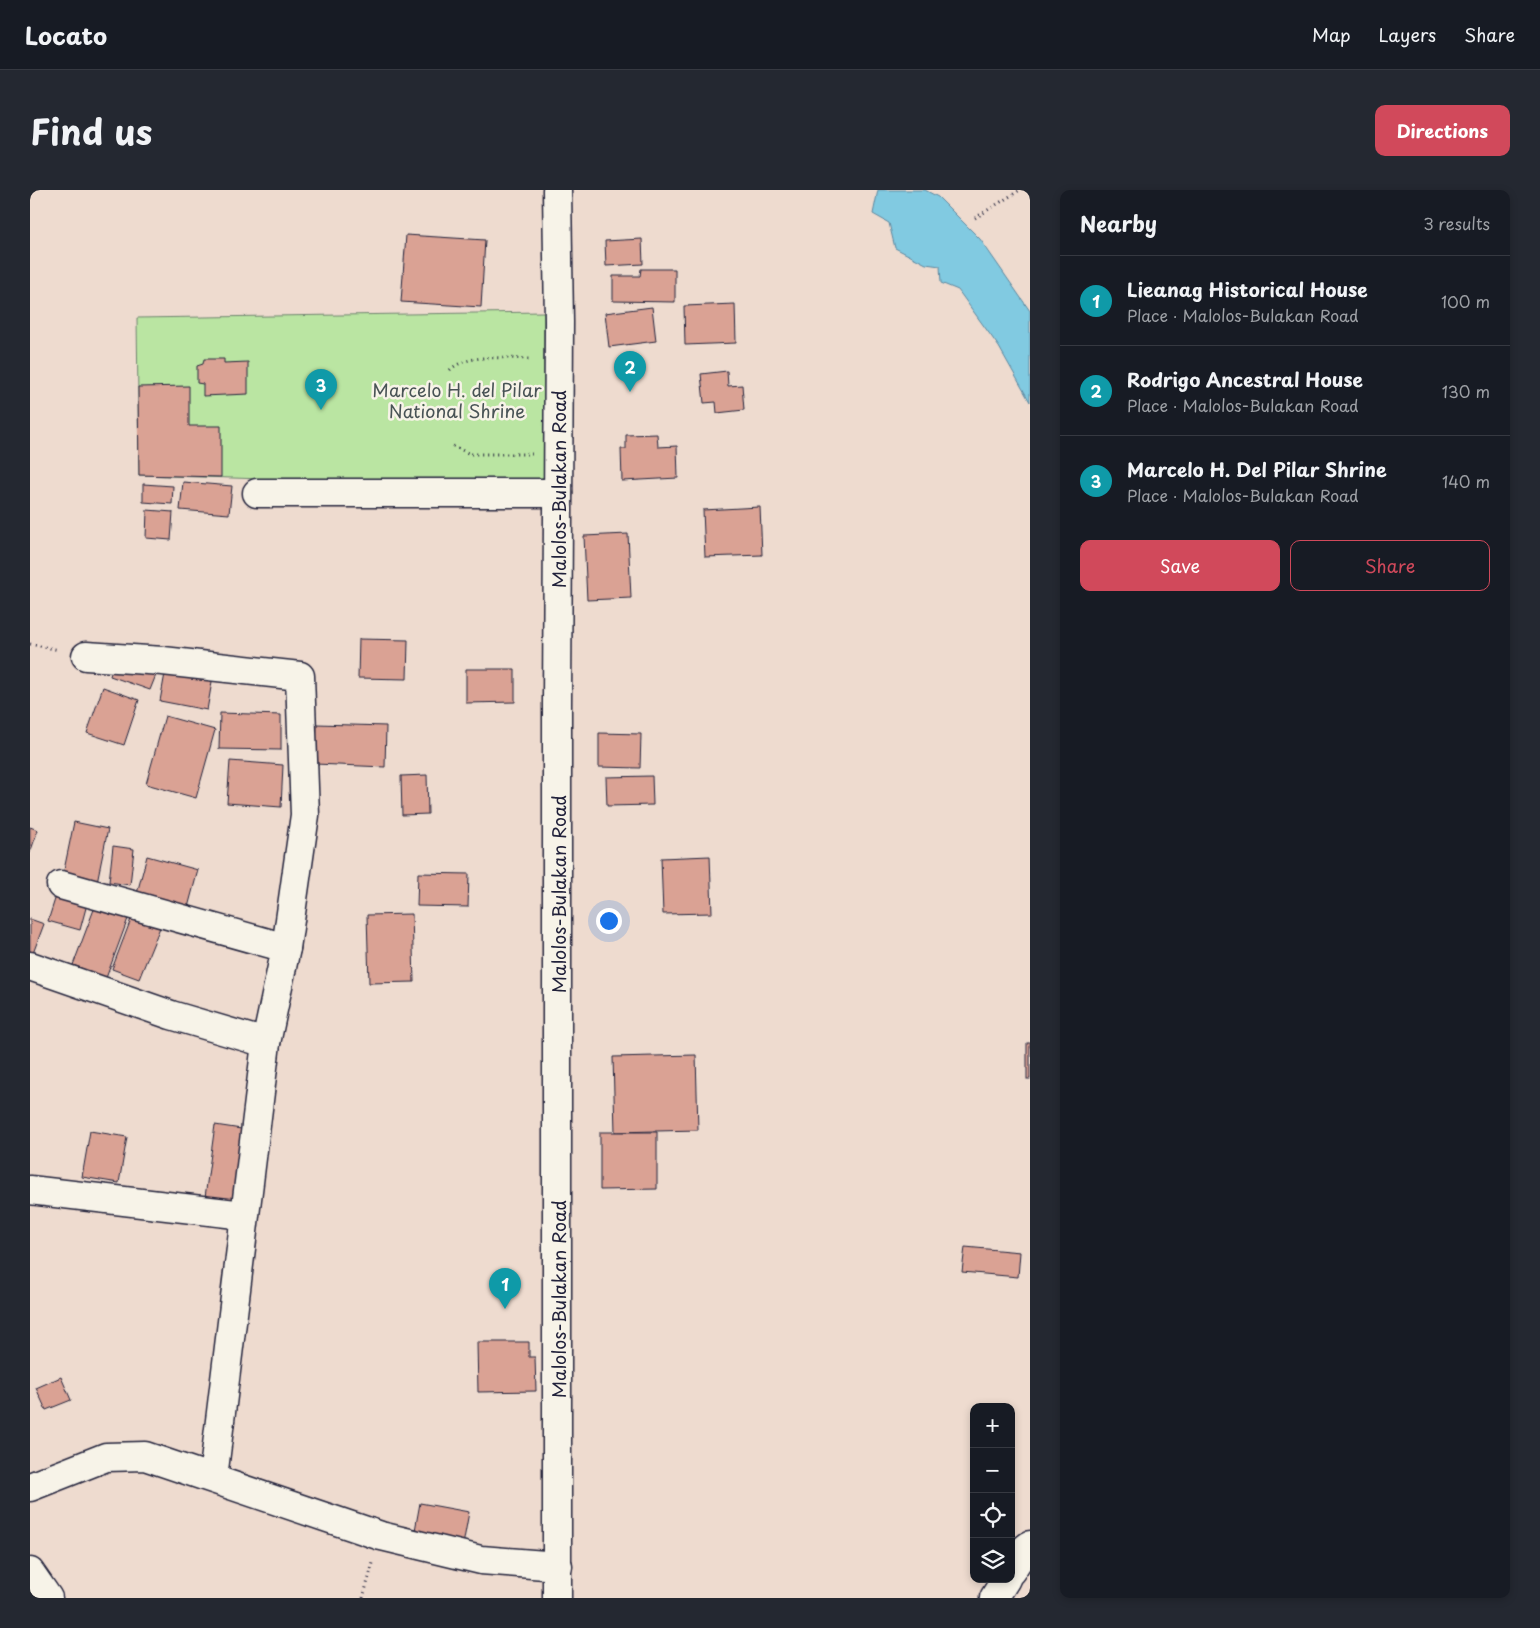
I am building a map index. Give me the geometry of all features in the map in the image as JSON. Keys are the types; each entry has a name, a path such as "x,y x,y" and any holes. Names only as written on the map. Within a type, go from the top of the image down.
{"street":[{"name":"Malolos-Bulakan Road","path":"557,190 559,358 557,1598"},
{"path":"257,493 558,493"},
{"path":"86,656 163,661 300,676 305,814 286,948 266,1042 213,1478"},
{"path":"61,885 286,948"},
{"path":"30,966 171,1015 266,1042"},
{"path":"30,1190 244,1215"},
{"path":"30,1487 106,1457 145,1456 381,1536 481,1560 558,1566"},
{"path":"1015,1565 1029,1544"},
{"path":"30,1572 48,1598"},
{"path":"994,1598 1003,1583"}],"path":[{"path":"974,218 1020,190"},
{"path":"450,370 458,363 469,360 559,358"},
{"path":"453,446 470,454 559,455"},
{"path":"362,1598 381,1536"}],"green space":[{"name":"Marcelo H. del Pilar National Shrine","path":"544,312 544,488 139,475 137,318"}],"water":[{"path":"878,190 925,190 938,197 980,239 1030,311 1030,402 999,347 958,290 941,283 940,266 926,264 895,248 889,223 873,214"}],"building":[{"path":"406,235 485,240 481,307 401,302"},
{"path":"642,239 643,264 606,266 605,241"},
{"path":"641,269 675,269 675,302 613,301 613,276 640,276"},
{"path":"735,304 736,343 685,345 684,306"},
{"path":"652,307 656,341 609,347 605,313"},
{"path":"204,359 224,359 224,363 248,362 248,394 203,396 203,384 197,383 197,366 203,364"},
{"path":"727,371 728,386 742,385 744,410 717,413 716,402 704,403 701,374"},
{"path":"189,386 189,426 221,426 221,477 139,475 138,387"},
{"path":"657,434 658,447 677,446 678,478 622,481 621,449 626,449 626,435"},
{"path":"183,482 232,486 229,514 180,510"},
{"path":"143,484 173,486 172,504 143,502"},
{"path":"760,507 762,555 705,557 703,510"},
{"path":"147,510 173,512 171,540 146,538"},
{"path":"628,534 631,598 587,600 584,536"},
{"path":"359,639 408,640 407,679 358,678"},
{"path":"115,660 156,675 150,690 110,676"},
{"path":"166,668 213,676 207,710 160,701"},
{"path":"466,669 515,669 515,702 466,703"},
{"path":"103,687 139,700 124,745 87,733"},
{"path":"220,713 281,715 281,750 219,749"},
{"path":"165,716 215,730 196,798 146,784"},
{"path":"317,724 386,726 385,767 315,764"},
{"path":"599,733 641,734 640,768 599,767"},
{"path":"230,761 283,765 281,807 227,803"},
{"path":"427,775 428,814 402,815 401,776"},
{"path":"652,776 653,805 607,806 606,777"},
{"path":"74,822 108,829 97,882 63,875"},
{"path":"30,827 38,830 30,853"},
{"path":"113,846 134,849 130,885 109,882"},
{"path":"147,856 198,870 187,911 136,897"},
{"path":"710,856 712,913 663,914 661,858"},
{"path":"418,873 469,874 468,907 417,906"},
{"path":"56,896 87,904 80,930 48,921"},
{"path":"96,904 129,916 106,978 73,965"},
{"path":"133,914 161,925 139,979 112,969"},
{"path":"412,914 414,982 369,983 367,915"},
{"path":"30,919 44,924 32,956 30,955"},
{"path":"1027,1043 1030,1043 1030,1079 1027,1079"},
{"path":"696,1055 698,1130 615,1132 613,1057"},
{"path":"215,1125 248,1130 239,1201 205,1197"},
{"path":"90,1131 127,1137 119,1183 82,1177"},
{"path":"600,1132 657,1132 657,1189 600,1190"},
{"path":"965,1247 1020,1252 1018,1277 962,1272"},
{"path":"477,1342 529,1342 529,1357 535,1357 536,1391 478,1392"},
{"path":"61,1377 71,1400 46,1410 36,1388"},
{"path":"420,1503 469,1512 463,1545 414,1536"}],"place":[{"name":"Rodrigo Ancestral House","path":"630,392"},
{"name":"Marcelo H. Del Pilar Shrine","path":"321,410"},
{"name":"Lieanag Historical House","path":"505,1309"}]}
